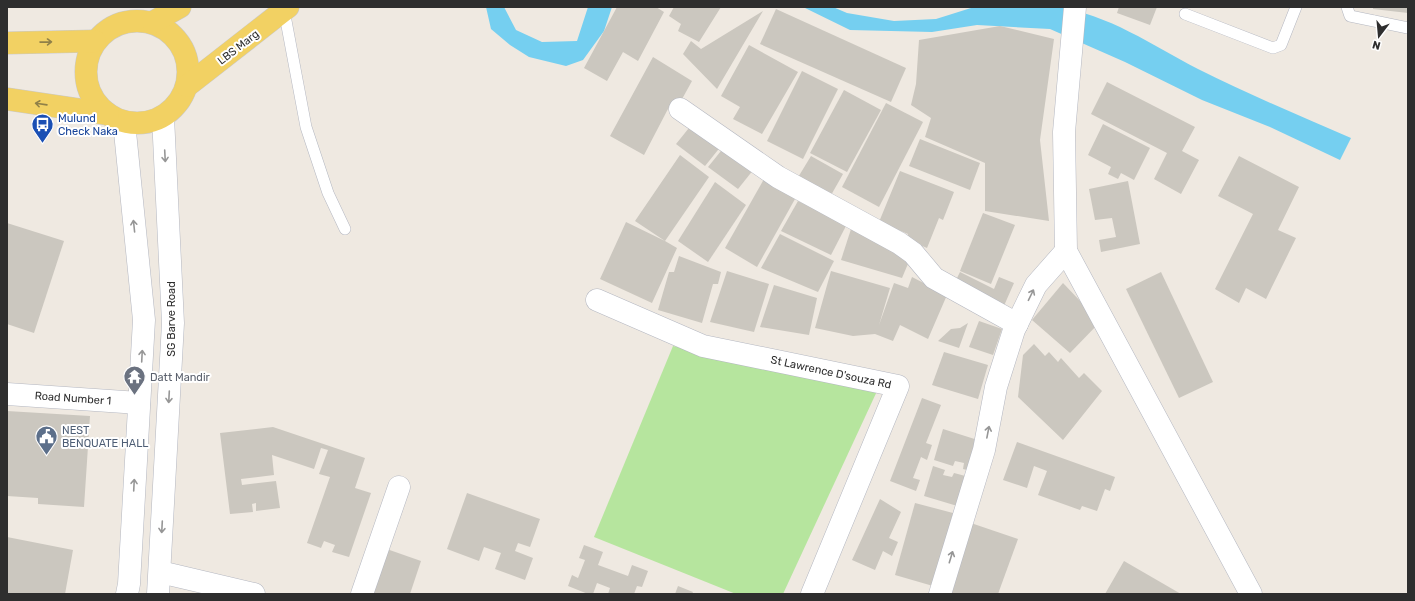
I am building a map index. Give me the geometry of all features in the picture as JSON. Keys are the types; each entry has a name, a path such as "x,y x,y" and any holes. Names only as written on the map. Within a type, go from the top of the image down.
{"main road":[{"path":"153,22 180,7"},
{"name":"LBS Marg","path":"187,86 286,9"},
{"path":"7,99 141,123 163,117 177,105 187,86 189,64 183,48 171,32 153,22 129,20 112,26 95,41 87,59 86,77 92,97 116,118"},
{"path":"7,43 95,41"}],"street":[{"path":"1075,7 1064,132 1066,251 1251,594"},
{"path":"680,109 778,178 899,243 913,253 934,278 947,287 1017,324"},
{"name":"SG Barve Road","path":"158,594 173,323 163,117"},
{"path":"116,118 144,320 129,584 127,594"},
{"path":"940,594 984,450 996,387 1017,324 1036,285 1066,251"},
{"name":"St Lawrence D'souza Rd","path":"597,300 703,346 898,386 812,594"},
{"name":"Road Number 1","path":"7,394 139,403"},
{"path":"362,594 399,487"},
{"path":"160,572 254,594"}],"lane":[{"path":"1185,14 1273,48 1281,46 1296,7"},
{"path":"1346,7 1350,16 1408,28"},
{"path":"286,9 306,127 328,193 345,229"}],"green space":[{"path":"673,346 878,389 783,594 736,594 594,537"}],"water":[{"path":"486,7 504,7 516,30 542,42 577,41 588,7 612,7 604,31 583,60 566,66 529,57 510,45 491,29"},
{"path":"803,7 833,7 847,13 894,21 936,19 971,8 1056,7 1075,11 1112,23 1198,69 1274,105 1351,138 1340,160 1270,127 1202,100 1125,62 1050,29 977,25 932,32 850,30"}],"building":[{"path":"617,7 656,7 664,12 638,61 623,52 607,81 584,68"},
{"path":"674,7 721,7 699,42 678,31 681,24 669,16"},
{"path":"1119,7 1157,7 1150,25 1117,13"},
{"path":"1373,7 1408,7 1408,13 1373,9"},
{"path":"776,9 906,68 891,102 760,44"},
{"path":"763,11 717,89 683,54 691,41 701,49"},
{"path":"1000,26 1054,39 1040,140 1049,221 985,211 985,163 925,137 931,118 911,105 916,84 919,40"},
{"path":"749,45 798,72 762,134 733,119 740,107 721,96"},
{"path":"653,57 692,81 676,110 669,107 644,155 610,136"},
{"path":"802,71 838,89 803,159 767,141"},
{"path":"1107,82 1195,127 1182,151 1199,160 1181,194 1154,179 1167,153 1091,114"},
{"path":"844,90 881,110 847,172 810,153"},
{"path":"886,103 923,122 879,207 842,187"},
{"path":"693,123 722,145 705,166 676,144"},
{"path":"1103,124 1150,148 1134,180 1121,173 1118,179 1108,174 1111,167 1088,155"},
{"path":"920,139 980,163 970,190 909,166"},
{"path":"725,146 754,169 738,189 708,167"},
{"path":"680,155 709,177 665,241 635,221"},
{"path":"811,156 843,174 830,197 797,179"},
{"path":"1239,156 1299,187 1278,230 1296,238 1266,299 1246,288 1239,303 1215,289 1253,214 1218,196"},
{"path":"900,171 954,192 943,220 939,218 927,248 906,239 908,234 879,222"},
{"path":"764,179 795,199 757,267 725,248"},
{"path":"1128,181 1140,244 1101,252 1099,240 1116,237 1112,218 1095,220 1089,189"},
{"path":"715,182 746,205 708,262 678,241"},
{"path":"798,201 847,224 831,255 781,231"},
{"path":"983,213 1015,225 991,284 960,271"},
{"path":"626,222 677,248 652,303 600,279"},
{"path":"7,223 64,241 34,333 7,324"},
{"path":"852,226 910,259 902,278 841,260"},
{"path":"780,234 834,261 818,292 761,268"},
{"path":"679,256 721,272 718,284 713,284 702,323 658,310 669,272 674,272"},
{"path":"727,271 769,284 754,332 710,322"},
{"path":"831,271 890,288 879,325 894,283 908,288 912,277 947,295 928,339 900,325 893,341 875,334 853,336 815,328"},
{"path":"960,272 994,289 999,277 1014,283 1003,308 954,284"},
{"path":"1161,272 1213,382 1179,398 1126,289"},
{"path":"1063,283 1100,322 1070,353 1032,320"},
{"path":"774,285 817,298 809,335 760,327"},
{"path":"979,321 1002,329 993,355 969,347"},
{"path":"968,323 959,348 938,341 951,329 960,328"},
{"path":"1034,344 1045,356 1049,352 1058,362 1061,358 1079,378 1084,373 1102,391 1063,440 1018,397 1023,355"},
{"path":"944,352 988,365 978,399 932,385"},
{"path":"922,398 941,405 926,443 932,445 927,460 921,457 913,478 920,480 916,491 890,481"},
{"name":"NEST BENQUATE HALL","path":"7,411 90,416 84,507 38,504 38,498 7,496"},
{"path":"273,427 365,458 355,488 371,493 349,557 332,552 335,545 324,541 321,548 307,543 330,477 319,474 328,450 321,448 314,469 272,455 274,475 241,479 242,485 276,481 280,508 256,511 256,503 252,504 253,512 230,514 220,433"},
{"path":"943,429 984,442 975,472 963,469 964,463 955,461 953,466 934,460"},
{"path":"1017,442 1115,477 1110,491 1105,489 1097,511 1082,506 1080,510 1038,495 1047,471 1034,466 1027,488 1003,480"},
{"path":"933,466 945,470 943,475 952,477 954,473 973,478 964,508 924,496"},
{"path":"467,493 540,519 530,547 518,543 515,551 533,558 525,580 495,569 501,553 484,547 479,561 447,549"},
{"path":"880,499 901,512 889,538 898,542 892,556 883,551 875,570 852,560"},
{"path":"915,503 953,513 933,586 895,575"},
{"path":"968,522 1018,539 998,594 942,594"},
{"path":"7,537 73,550 65,594 7,594"},
{"path":"584,545 603,552 598,565 628,576 632,565 648,571 642,587 637,586 634,594 608,594 610,588 597,583 593,594 588,594 568,586 572,575 578,578 585,560 579,558"},
{"path":"381,547 421,561 410,594 364,594"},
{"path":"1124,561 1181,594 1105,594"},
{"path":"678,586 693,592 692,594 675,594"}],"place":[{"name":"Mulund Check Naka","path":"43,144"},
{"name":"Datt Mandir","path":"134,396"},
{"name":"NEST BENQUATE HALL","path":"47,456"}]}
